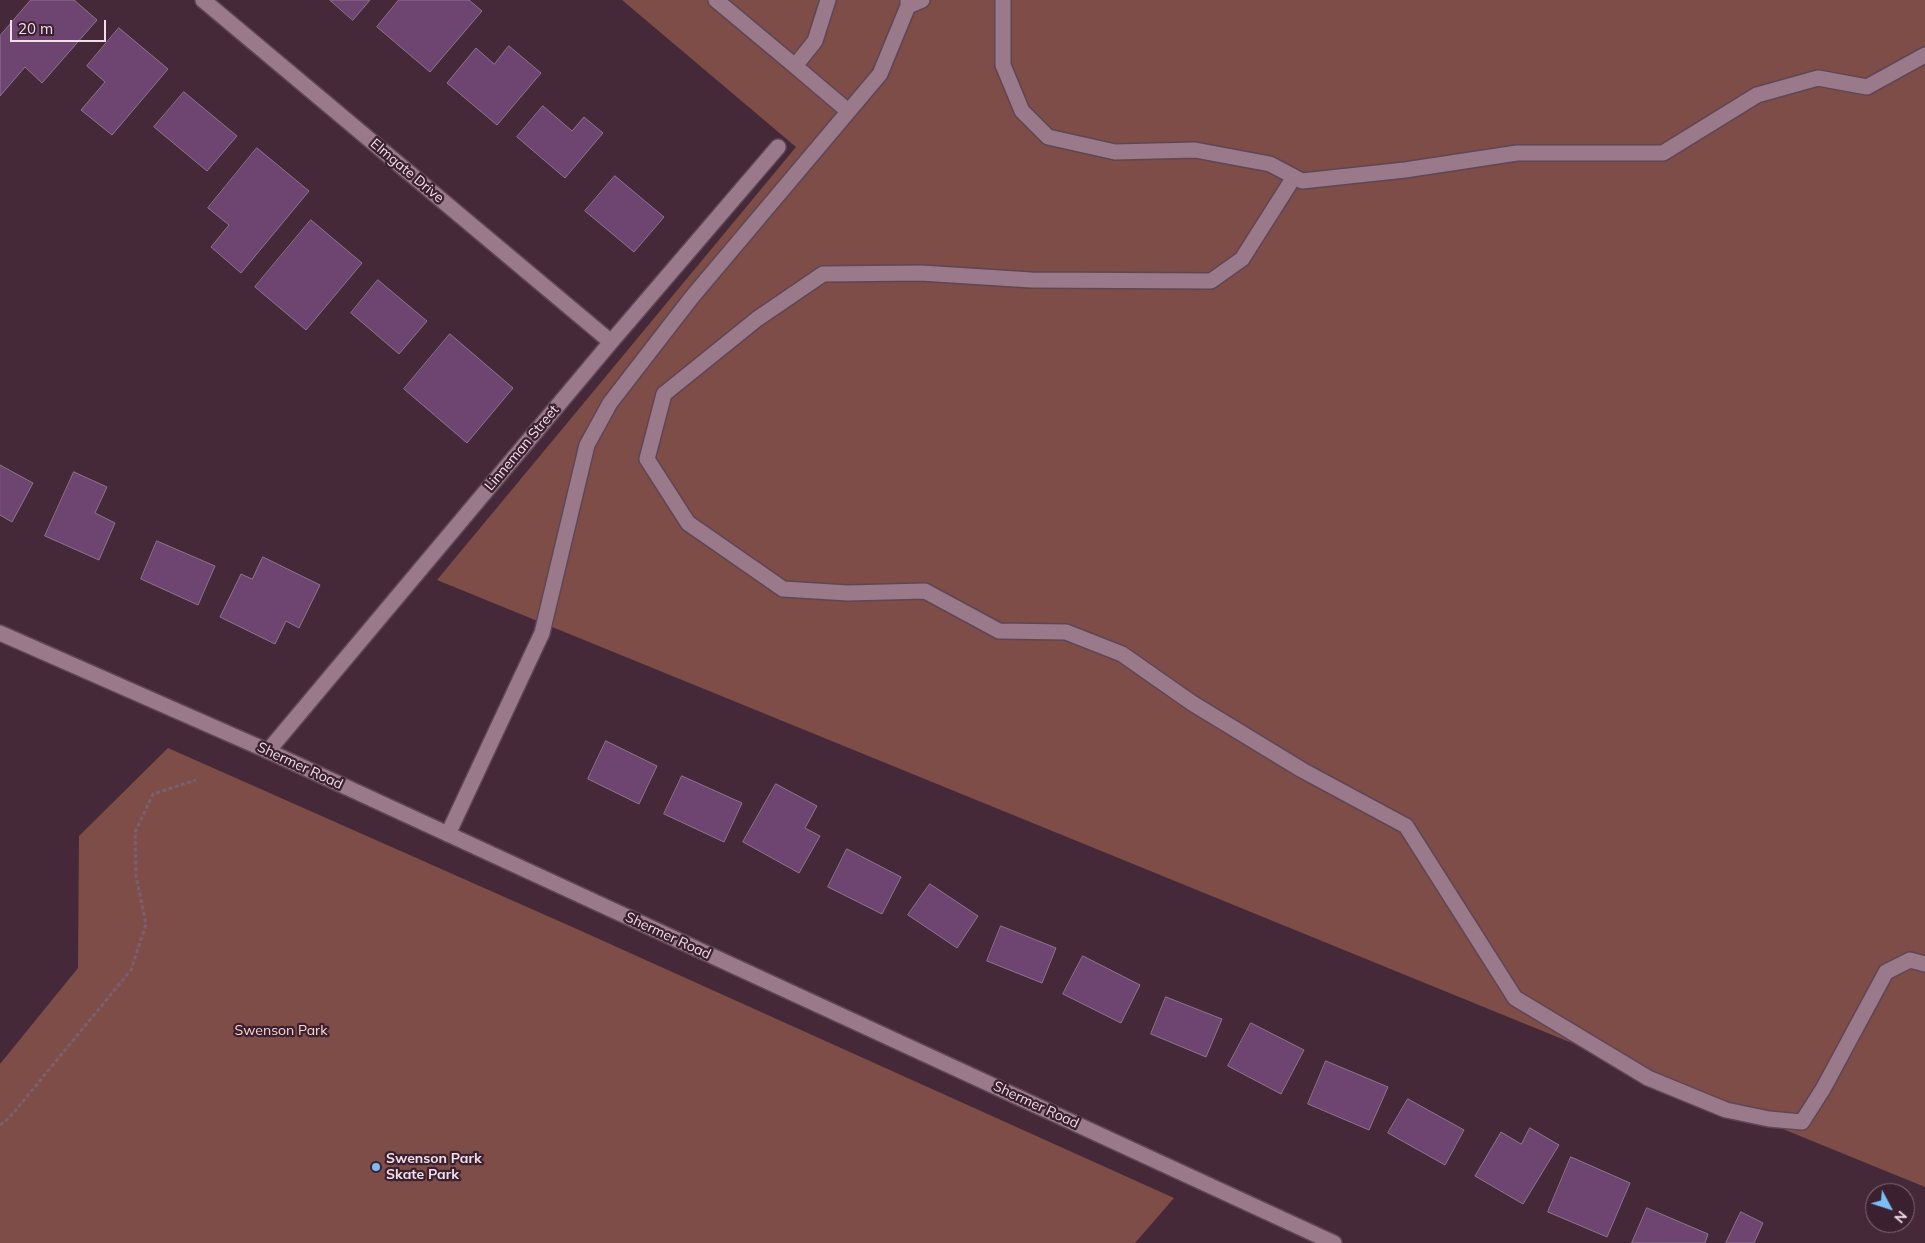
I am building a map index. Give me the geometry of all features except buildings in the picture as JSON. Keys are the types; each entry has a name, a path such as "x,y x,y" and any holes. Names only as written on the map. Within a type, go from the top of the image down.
{"main road":[{"name":"Elmgate Drive","path":"203,0 611,342"},
{"path":"716,0 848,111"},
{"path":"795,66 815,40 828,0"},
{"path":"1004,0 1003,66 1022,112 1048,137 1115,152 1195,150 1270,164 1302,181 1405,170 1517,153 1663,153 1757,95 1818,78 1866,87 1925,55"},
{"path":"448,834 542,632 587,445 610,403 692,297 880,74 913,2"},
{"name":"Linneman Street","path":"268,751 611,342 778,147"},
{"path":"1294,177 1242,259 1211,280 1031,280 921,273 823,274 757,319 664,394 647,459 688,523 783,589 848,593 925,591 999,631 1066,632 1122,654 1192,703 1302,770 1406,826 1515,998 1648,1078 1726,1110 1769,1120 1802,1122 1823,1089 1886,972 1910,960 1925,964"},
{"name":"Shermer Road","path":"0,633 268,751 1334,1243"}],"path":[{"path":"0,1125 10,1118 131,970 146,924 136,876 135,832 153,794 196,780"}],"green space":[{"path":"622,0 1925,0 1925,1187 437,580 796,147"},
{"name":"Swenson Park","path":"168,748 579,930 1174,1198 1135,1243 0,1243 0,1064 78,968 79,836"}],"place":[{"name":"Swenson Park Skate Park","path":"376,1167"}]}
